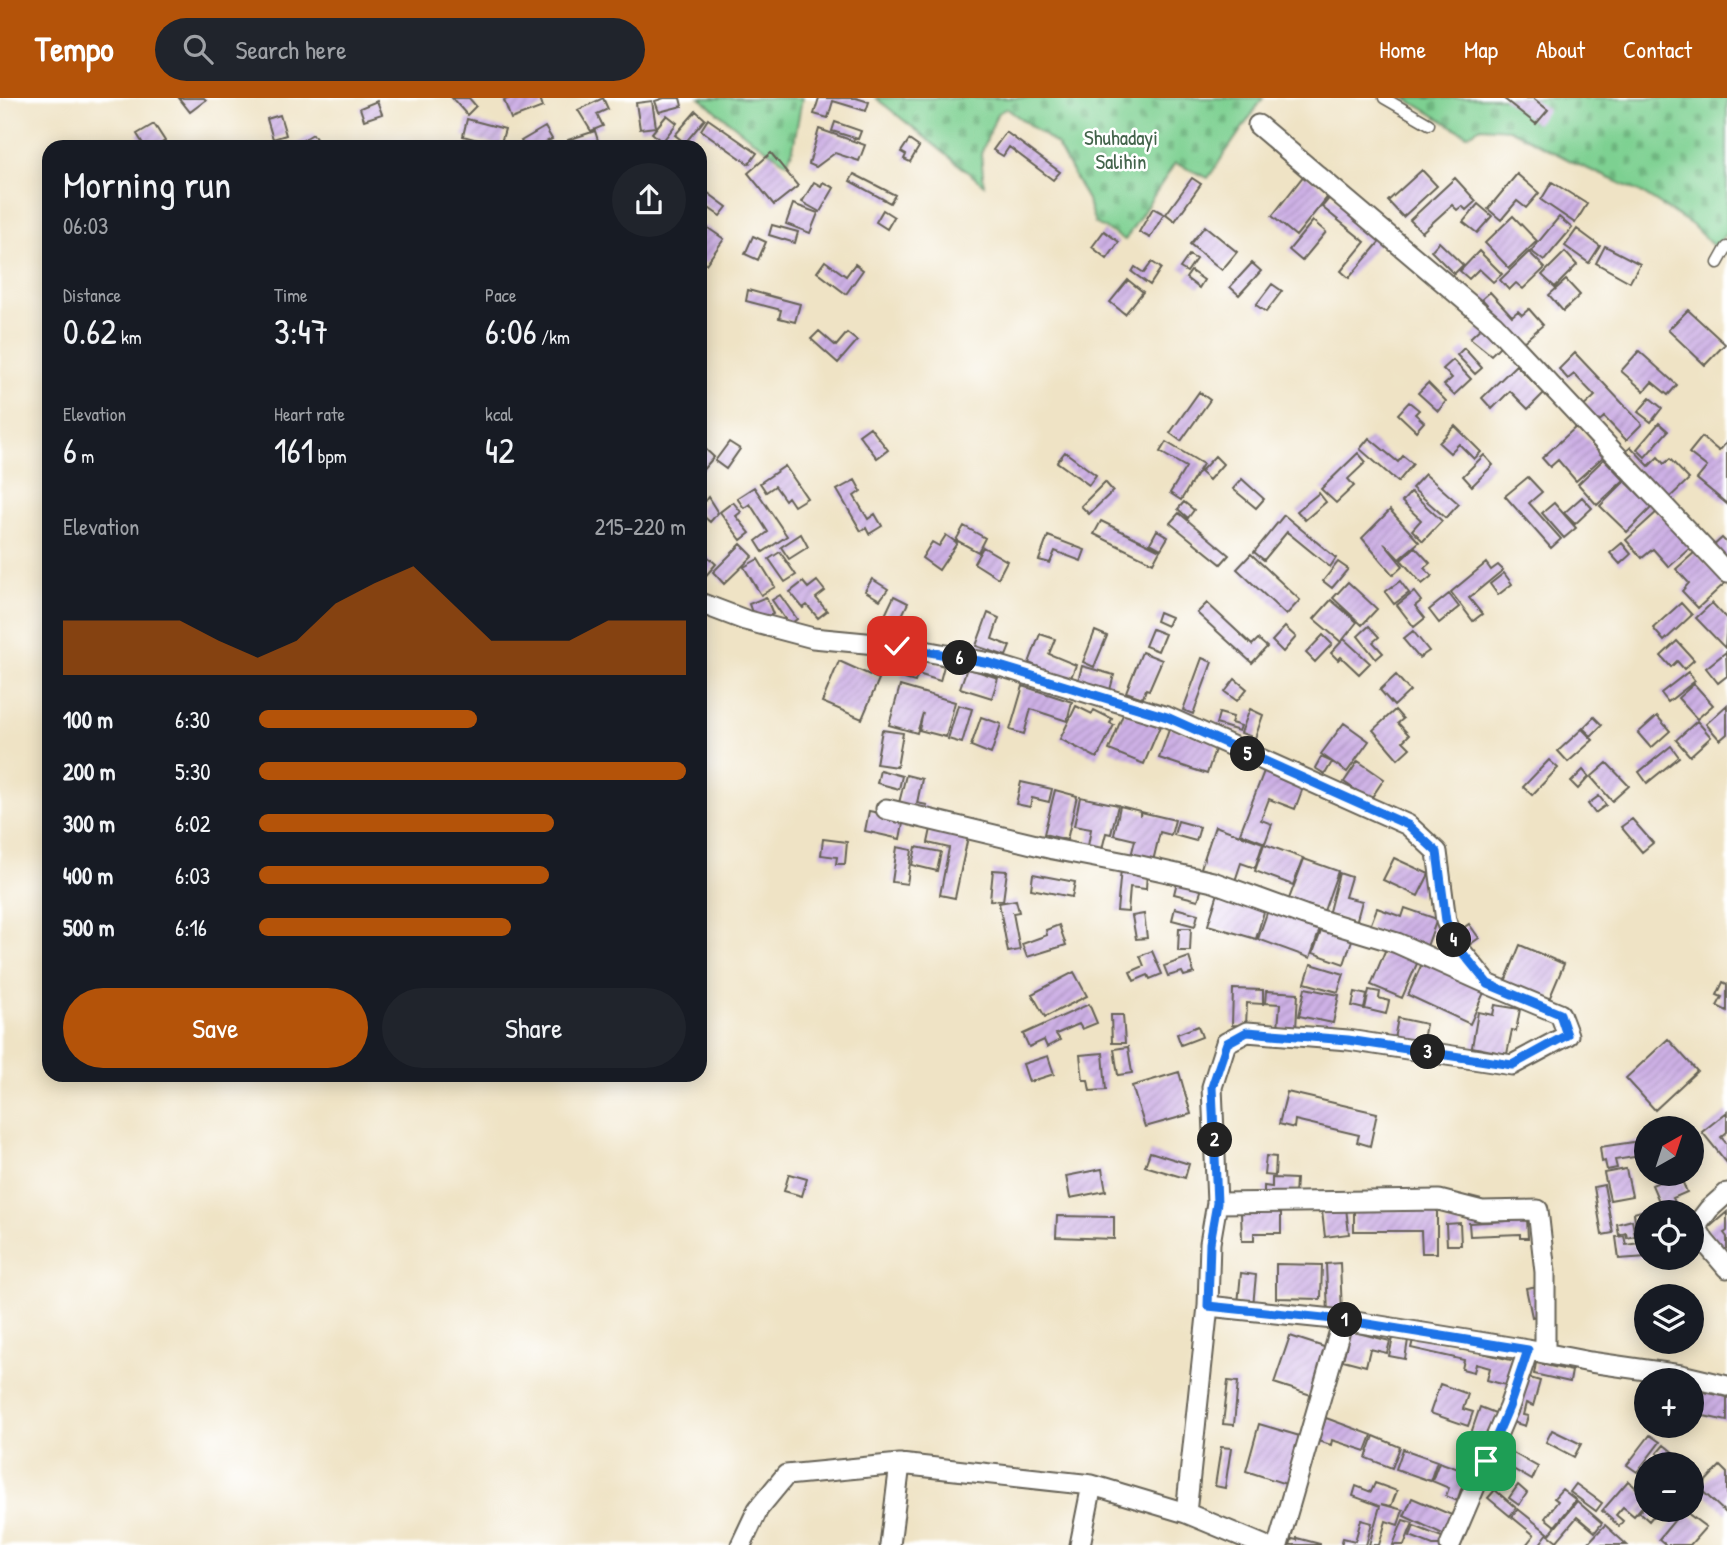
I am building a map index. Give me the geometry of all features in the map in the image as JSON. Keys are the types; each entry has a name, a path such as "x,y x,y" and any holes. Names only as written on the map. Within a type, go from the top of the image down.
{"street":[{"path":"1258,125 1494,326 1727,573"},
{"path":"707,606 745,620 813,638 897,646 990,663 1167,717 1408,825 1437,852 1446,921 1457,946 1488,984"},
{"path":"887,809 1053,849 1213,882 1304,915 1397,943 1560,1014 1567,1035 1512,1065 1323,1038 1247,1032 1227,1043 1212,1087 1217,1203 1210,1243 1208,1306 1185,1513"},
{"path":"1727,1193 1709,1209 1696,1226 1704,1241 1727,1268"},
{"path":"1217,1203 1439,1200 1482,1211 1538,1210 1545,1272 1536,1352 1509,1407 1451,1545"},
{"path":"1208,1306 1343,1320 1727,1386"},
{"path":"1278,1545 1343,1320"},
{"path":"741,1545 758,1508 786,1475 900,1464 1092,1485 1185,1513 1263,1545"},
{"path":"890,1545 900,1464"},
{"path":"1080,1545 1092,1485"}],"lane":[{"path":"1384,98 1429,124"},
{"path":"1718,263 1727,247"}],"green space":[{"path":"700,98 802,98 793,149 787,163 751,139"},
{"name":"Shuhadayi Salihin","path":"876,98 1263,98 1208,178 1175,163 1125,240 1095,223 1087,200 1057,145 1006,108 997,114 981,154 984,185"},
{"path":"1405,98 1727,98 1727,232 1715,248 1692,225 1642,193 1509,129 1481,127 1467,135"}],"building":[{"path":"179,98 204,98 206,100 190,112"},
{"path":"452,98 469,98 476,106 467,115"},
{"path":"540,98 543,107 511,119 504,100"},
{"path":"603,98 608,109 597,114 603,126 591,131 578,110"},
{"path":"680,98 682,106 659,112 655,101"},
{"path":"819,98 856,98 869,102 866,111 833,101 828,118 814,114"},
{"path":"1503,98 1533,98 1548,110 1536,124"},
{"path":"377,101 382,114 364,120 360,108"},
{"path":"652,101 656,127 640,129 636,103"},
{"path":"696,111 705,119 688,140 681,140 675,135"},
{"path":"280,115 286,135 273,139 267,119"},
{"path":"667,115 677,123 664,140 652,133"},
{"path":"467,119 505,129 502,140 478,140 463,136"},
{"path":"708,119 757,153 749,164 701,130"},
{"path":"835,122 861,131 858,139 832,131"},
{"path":"154,124 164,140 141,140 137,134"},
{"path":"545,127 552,139 550,140 523,140"},
{"path":"819,129 865,145 859,161 835,153 816,167 809,164"},
{"path":"595,131 598,140 568,140"},
{"path":"1006,132 1060,172 1053,180 1009,147 1003,156 993,150"},
{"path":"313,134 317,140 303,140"},
{"path":"909,140 919,147 910,162 904,159 906,155 901,152"},
{"path":"771,153 798,186 774,205 748,173"},
{"path":"1422,170 1437,186 1403,217 1388,201"},
{"path":"854,174 895,195 890,203 850,181"},
{"path":"1305,174 1330,194 1296,236 1272,216"},
{"path":"1517,174 1539,193 1526,208 1517,201 1501,220 1488,209"},
{"path":"1192,178 1201,184 1175,221 1166,214"},
{"path":"1455,178 1476,201 1466,210 1462,206 1457,210 1452,205 1422,232 1410,220"},
{"path":"814,182 821,186 823,182 834,188 820,212 802,202"},
{"path":"1552,182 1587,204 1575,223 1541,200"},
{"path":"707,192 727,207 720,216 707,207"},
{"path":"1331,196 1382,239 1349,278 1341,271 1365,242 1322,207"},
{"path":"793,204 818,213 810,233 786,224"},
{"path":"1478,204 1492,216 1477,233 1463,222"},
{"path":"1153,208 1164,214 1150,238 1139,232"},
{"path":"883,210 894,217 887,229 876,222"},
{"path":"1513,216 1537,241 1509,268 1485,243"},
{"path":"1559,217 1572,228 1544,261 1531,251"},
{"path":"1313,221 1326,232 1302,261 1289,250"},
{"path":"772,225 798,232 795,243 769,235"},
{"path":"1205,226 1237,252 1222,270 1190,244"},
{"path":"707,227 724,239 707,263"},
{"path":"1577,229 1600,246 1589,263 1565,246"},
{"path":"1104,231 1119,242 1107,259 1092,247"},
{"path":"753,236 766,242 758,260 745,254"},
{"path":"1439,242 1463,265 1454,274 1431,251"},
{"path":"1605,246 1640,264 1630,282 1596,263"},
{"path":"1479,251 1502,274 1493,282 1479,269 1469,279 1460,271"},
{"path":"1529,252 1545,268 1523,289 1516,283 1509,290 1500,280"},
{"path":"1565,252 1577,265 1555,287 1542,275"},
{"path":"1189,255 1196,259 1187,272 1180,268"},
{"path":"825,261 846,276 855,264 863,270 846,294 817,272"},
{"path":"1152,262 1161,268 1150,285 1132,272 1135,267 1144,273"},
{"path":"1252,263 1261,271 1239,295 1230,287"},
{"path":"1191,271 1204,280 1199,288 1186,278"},
{"path":"1128,280 1143,292 1125,314 1110,302"},
{"path":"1566,280 1580,295 1563,311 1549,295"},
{"path":"1272,284 1282,291 1266,312 1256,305"},
{"path":"748,290 800,304 795,322 779,318 781,310 746,301"},
{"path":"1490,292 1512,316 1518,311 1522,315 1529,309 1543,325 1522,343 1482,299"},
{"path":"1688,310 1725,344 1705,365 1668,330"},
{"path":"1485,324 1503,343 1491,355 1470,338"},
{"path":"819,331 836,346 847,333 857,341 838,363 811,339"},
{"path":"1464,348 1482,368 1475,374 1457,355"},
{"path":"1639,351 1677,385 1668,395 1652,382 1644,391 1621,371"},
{"path":"1575,353 1642,424 1626,440 1604,417 1595,425 1580,410 1595,396 1574,374 1568,379 1559,369"},
{"path":"1453,360 1471,379 1454,395 1444,385 1452,378 1443,369"},
{"path":"1516,365 1544,393 1528,409 1510,391 1492,409 1482,398"},
{"path":"1428,383 1446,401 1438,411 1418,393"},
{"path":"1199,392 1210,400 1181,441 1170,433"},
{"path":"1650,398 1662,408 1651,422 1638,412"},
{"path":"1409,402 1419,410 1415,414 1424,422 1416,431 1398,414"},
{"path":"1659,423 1668,431 1645,457 1637,449"},
{"path":"1455,426 1481,452 1474,459 1459,444 1450,453 1439,443"},
{"path":"870,427 888,450 877,458 859,435"},
{"path":"1576,427 1603,457 1576,481 1558,460 1550,467 1542,458"},
{"path":"1702,437 1719,451 1727,442 1727,504 1697,479 1707,467 1689,453"},
{"path":"1369,438 1398,462 1403,456 1413,464 1398,482 1360,449"},
{"path":"729,442 740,449 726,469 715,461"},
{"path":"1166,442 1203,464 1181,500 1170,493 1186,467 1160,452"},
{"path":"1631,447 1649,466 1658,457 1664,464 1670,459 1689,479 1666,501 1622,455"},
{"path":"707,450 714,457 707,465"},
{"path":"1065,452 1096,475 1089,485 1057,462"},
{"path":"1358,453 1366,462 1348,479 1354,486 1336,503 1321,489"},
{"path":"1484,455 1493,465 1472,486 1463,476"},
{"path":"1215,456 1223,464 1209,480 1200,472"},
{"path":"1604,459 1624,480 1597,505 1578,484"},
{"path":"785,466 807,498 794,506 788,497 785,500 775,486 766,492 760,483"},
{"path":"1425,474 1459,504 1446,518 1412,488"},
{"path":"1528,477 1542,492 1529,503 1561,539 1551,548 1505,496"},
{"path":"1242,479 1264,499 1256,508 1233,489"},
{"path":"855,480 861,491 854,496 868,519 875,514 882,526 869,534 866,528 861,531 837,490"},
{"path":"1625,481 1652,507 1627,532 1600,506"},
{"path":"1105,482 1113,491 1089,514 1081,506"},
{"path":"754,487 787,536 763,552 756,541 768,532 750,504 744,508 737,498"},
{"path":"1411,492 1442,521 1423,541 1412,530 1421,520 1402,502"},
{"path":"1319,493 1326,502 1305,520 1297,511"},
{"path":"1582,497 1592,508 1575,524 1564,513"},
{"path":"707,498 718,513 710,522 707,519"},
{"path":"733,502 741,512 736,516 750,533 741,540 720,512"},
{"path":"1184,502 1194,510 1188,518 1178,509"},
{"path":"1554,503 1576,528 1564,538 1542,513"},
{"path":"1390,510 1419,542 1399,559 1384,543 1403,566 1393,575 1362,538"},
{"path":"1658,511 1691,547 1669,567 1653,549 1642,558 1626,540"},
{"path":"1179,513 1229,555 1221,564 1170,523"},
{"path":"1284,515 1336,558 1330,567 1287,532 1264,560 1254,552"},
{"path":"1101,521 1160,550 1153,563 1094,534"},
{"path":"964,526 985,538 978,552 956,540"},
{"path":"1157,530 1168,537 1161,549 1150,543"},
{"path":"801,534 808,547 789,559 781,547"},
{"path":"946,535 957,543 939,570 922,558 932,542 939,546"},
{"path":"1048,536 1085,550 1081,561 1055,551 1050,563 1039,560"},
{"path":"1722,538 1727,543 1727,564 1711,548"},
{"path":"1622,543 1631,554 1620,564 1610,553"},
{"path":"741,544 753,556 724,584 713,572"},
{"path":"983,547 1007,561 998,578 974,563"},
{"path":"1415,547 1430,563 1424,568 1432,576 1422,584 1401,560"},
{"path":"780,552 796,575 785,582 769,559"},
{"path":"1695,552 1725,583 1698,608 1682,591 1689,583 1676,569"},
{"path":"1251,554 1300,600 1286,615 1237,569"},
{"path":"707,556 716,564 707,574"},
{"path":"758,559 775,587 761,595 744,567"},
{"path":"1338,562 1348,569 1332,588 1323,581"},
{"path":"1486,563 1491,570 1498,565 1503,570 1469,598 1482,614 1473,621 1451,592"},
{"path":"1504,573 1512,584 1498,595 1490,584"},
{"path":"872,579 888,589 880,600 865,591"},
{"path":"817,581 825,591 816,598 827,611 818,618 807,605 803,608 790,592 803,582 808,588"},
{"path":"1400,581 1409,593 1394,604 1385,592"},
{"path":"1348,582 1377,609 1362,625 1333,598"},
{"path":"1414,592 1421,601 1415,606 1425,618 1414,627 1397,605"},
{"path":"1449,594 1459,607 1439,623 1429,610"},
{"path":"780,595 797,619 789,625 772,600"},
{"path":"894,596 908,603 892,636 878,630"},
{"path":"766,597 773,614 755,621 749,604"},
{"path":"1331,600 1357,622 1341,642 1314,619"},
{"path":"1207,603 1252,645 1258,639 1267,647 1252,663 1197,613"},
{"path":"1681,603 1692,615 1664,641 1653,628"},
{"path":"1712,603 1727,619 1725,648 1696,618"},
{"path":"1159,612 1171,617 1167,626 1156,621"},
{"path":"988,613 999,618 992,639 1010,646 1006,656 976,646"},
{"path":"1369,626 1379,637 1373,642 1383,653 1376,659 1358,636"},
{"path":"1285,627 1296,637 1283,652 1272,641"},
{"path":"1152,629 1165,634 1158,651 1145,646"},
{"path":"1095,631 1107,636 1094,667 1083,662"},
{"path":"1413,631 1429,651 1419,658 1403,639"},
{"path":"1040,634 1055,639 1049,654 1076,665 1070,680 1029,663"},
{"path":"1323,635 1332,644 1315,662 1306,653"},
{"path":"1344,639 1370,663 1359,674 1341,657 1338,660 1331,653"},
{"path":"1677,641 1694,660 1684,669 1677,661 1671,667 1661,656"},
{"path":"1142,652 1162,660 1143,698 1126,692"},
{"path":"1726,652 1727,676 1718,683 1706,668"},
{"path":"908,655 944,666 940,681 918,674 915,682 901,678"},
{"path":"1202,658 1212,662 1193,714 1183,710"},
{"path":"839,661 879,679 862,719 822,702"},
{"path":"1082,666 1114,675 1110,690 1078,681"},
{"path":"967,668 998,678 992,698 960,688"},
{"path":"1688,672 1695,681 1668,702 1661,693"},
{"path":"1396,675 1410,691 1394,706 1380,690"},
{"path":"1235,679 1247,689 1237,701 1225,692"},
{"path":"1694,684 1713,705 1697,719 1678,698"},
{"path":"900,686 955,702 946,737 919,730 923,713 917,733 889,725"},
{"path":"1023,686 1072,702 1067,721 1031,709 1024,734 1010,730"},
{"path":"958,705 972,709 962,743 948,739"},
{"path":"1727,705 1727,734 1720,740 1706,724"},
{"path":"1076,706 1092,714 1094,710 1112,719 1110,723 1114,725 1097,758 1060,739"},
{"path":"1250,709 1263,715 1255,738 1241,733"},
{"path":"1395,710 1403,719 1398,723 1409,735 1403,741 1410,748 1398,759 1373,730"},
{"path":"1124,712 1160,726 1144,764 1109,750"},
{"path":"1219,713 1233,717 1231,723 1241,726 1239,731 1216,724"},
{"path":"1657,716 1670,731 1651,748 1638,733"},
{"path":"981,717 1001,724 991,754 971,746"},
{"path":"1594,717 1602,725 1591,736 1583,728"},
{"path":"1697,721 1711,737 1690,756 1676,740"},
{"path":"1344,723 1369,741 1347,772 1321,754"},
{"path":"1170,727 1217,743 1207,774 1159,758"},
{"path":"1582,729 1593,740 1568,762 1558,751"},
{"path":"882,730 903,733 897,767 876,764"},
{"path":"1671,746 1679,757 1647,783 1639,772"},
{"path":"1321,757 1332,762 1325,774 1315,768"},
{"path":"1549,760 1558,768 1532,795 1523,787"},
{"path":"1358,761 1384,779 1370,800 1344,782"},
{"path":"1607,763 1629,786 1612,801 1591,777"},
{"path":"1266,766 1305,782 1295,809 1269,799 1261,820 1272,824 1265,843 1240,833"},
{"path":"880,770 902,776 899,789 877,783"},
{"path":"1583,770 1589,777 1578,789 1571,782"},
{"path":"906,775 922,779 917,803 927,805 924,814 898,807"},
{"path":"1021,782 1052,789 1049,802 1032,798 1030,807 1016,804"},
{"path":"1055,790 1077,796 1067,840 1044,834"},
{"path":"1599,796 1606,805 1595,813 1588,804"},
{"path":"1080,797 1118,805 1111,834 1106,833 1102,849 1088,846 1091,829 1074,826"},
{"path":"1120,806 1140,811 1140,816 1141,812 1175,820 1171,835 1160,832 1153,861 1131,856 1135,840 1114,835"},
{"path":"869,811 904,818 900,839 865,831"},
{"path":"1632,819 1653,843 1642,852 1621,827"},
{"path":"1178,821 1200,827 1196,841 1174,835"},
{"path":"1215,826 1263,843 1255,868 1241,863 1235,881 1201,868"},
{"path":"931,829 968,837 955,898 940,895 949,848 928,843"},
{"path":"823,839 847,842 845,864 836,864 837,857 821,855"},
{"path":"1264,844 1303,858 1293,885 1255,871"},
{"path":"897,847 912,850 907,884 892,882"},
{"path":"916,847 941,852 937,871 912,865"},
{"path":"1394,858 1429,874 1418,896 1383,880"},
{"path":"1304,859 1338,871 1324,911 1289,899"},
{"path":"1121,869 1147,871 1146,889 1130,887 1128,912 1117,911"},
{"path":"993,870 1007,871 1003,901 990,900"},
{"path":"1339,873 1351,877 1345,897 1362,901 1356,923 1328,915"},
{"path":"1033,874 1075,882 1072,897 1031,889"},
{"path":"1178,878 1203,885 1198,900 1174,894"},
{"path":"1219,890 1266,905 1256,939 1208,925"},
{"path":"1016,900 1019,912 1013,913 1020,950 1008,952 999,903"},
{"path":"1269,907 1321,926 1310,958 1258,939"},
{"path":"1175,908 1198,914 1195,926 1172,920"},
{"path":"1377,908 1402,917 1405,908 1437,919 1426,949 1369,929"},
{"path":"1144,914 1147,938 1136,939 1132,916"},
{"path":"1469,924 1479,938 1469,945 1459,931"},
{"path":"1059,925 1066,945 1027,957 1022,944 1047,935 1046,930"},
{"path":"1323,926 1353,937 1344,964 1313,953"},
{"path":"1179,928 1191,928 1190,951 1178,951"},
{"path":"1520,945 1564,964 1548,1002 1504,984"},
{"path":"1387,946 1419,959 1402,998 1371,985"},
{"path":"1152,951 1162,974 1150,979 1148,975 1134,981 1130,972 1144,966 1140,956"},
{"path":"1189,957 1194,973 1184,976 1182,972 1168,976 1164,966"},
{"path":"1424,959 1486,988 1470,1024 1408,995"},
{"path":"1311,964 1344,974 1338,992 1305,983"},
{"path":"1074,972 1087,996 1045,1017 1032,994"},
{"path":"1723,982 1727,984 1727,1011 1717,1006 1722,997 1717,995"},
{"path":"1305,988 1339,995 1333,1023 1299,1016"},
{"path":"1233,989 1263,990 1263,1004 1247,1003 1246,1026 1232,1025"},
{"path":"1369,990 1380,992 1379,998 1389,1001 1386,1014 1365,1009"},
{"path":"1266,991 1298,993 1296,1029 1278,1028 1280,1004 1265,1003"},
{"path":"1355,992 1367,995 1364,1009 1352,1006"},
{"path":"1089,1004 1097,1023 1082,1029 1079,1024 1056,1034 1060,1040 1047,1047 1044,1040 1029,1047 1023,1034"},
{"path":"1495,1005 1520,1009 1516,1031 1512,1030 1507,1054 1472,1047 1478,1012 1493,1015"},
{"path":"1111,1015 1123,1015 1125,1043 1112,1043"},
{"path":"1398,1018 1426,1024 1422,1045 1394,1039"},
{"path":"1198,1026 1202,1037 1181,1045 1177,1034"},
{"path":"1668,1039 1697,1071 1655,1110 1626,1078"},
{"path":"1128,1047 1132,1073 1118,1075 1114,1049"},
{"path":"1103,1053 1106,1090 1090,1091 1088,1080 1083,1080 1080,1055"},
{"path":"1048,1056 1054,1074 1029,1082 1023,1064"},
{"path":"1179,1072 1191,1114 1145,1127 1132,1086"},
{"path":"1287,1092 1377,1113 1370,1146 1357,1142 1359,1135 1295,1120 1294,1128 1279,1124"},
{"path":"1727,1112 1727,1132 1721,1137 1727,1144 1727,1163 1704,1134 1704,1130"},
{"path":"1634,1142 1634,1157 1615,1160 1617,1168 1607,1170 1605,1161 1602,1162 1600,1147"},
{"path":"1150,1152 1189,1164 1185,1178 1145,1166"},
{"path":"1266,1156 1276,1157 1275,1176 1264,1175"},
{"path":"1102,1169 1106,1191 1070,1198 1066,1176"},
{"path":"1626,1169 1632,1196 1610,1200 1604,1173"},
{"path":"789,1174 807,1179 802,1196 784,1191"},
{"path":"1272,1178 1296,1179 1295,1195 1264,1193 1264,1186 1272,1187"},
{"path":"1604,1185 1613,1233 1602,1235 1594,1187"},
{"path":"1652,1186 1684,1186 1687,1192 1673,1198 1674,1200 1658,1200"},
{"path":"1346,1208 1349,1234 1325,1237 1322,1211"},
{"path":"1354,1210 1437,1210 1437,1253 1422,1253 1421,1231 1354,1231"},
{"path":"1241,1212 1281,1212 1281,1233 1254,1233 1254,1241 1242,1241"},
{"path":"1727,1212 1727,1231 1724,1233 1727,1237 1727,1248 1724,1250 1706,1230"},
{"path":"1057,1216 1114,1217 1114,1239 1056,1237"},
{"path":"1527,1220 1528,1238 1520,1238 1520,1234 1470,1236 1469,1223"},
{"path":"1632,1220 1634,1236 1627,1238 1626,1233 1619,1235 1617,1224"},
{"path":"1460,1223 1461,1245 1447,1245 1446,1224"},
{"path":"1624,1236 1626,1245 1634,1244 1634,1258 1619,1259 1616,1237"},
{"path":"1340,1263 1342,1314 1328,1314 1326,1264"},
{"path":"1276,1264 1322,1265 1321,1299 1276,1298"},
{"path":"1241,1273 1256,1275 1253,1306 1238,1304"},
{"path":"1538,1286 1544,1314 1532,1317 1526,1288"},
{"path":"1350,1331 1390,1341 1387,1353 1370,1349 1366,1366 1343,1360"},
{"path":"1290,1336 1330,1349 1314,1396 1274,1383"},
{"path":"1414,1336 1515,1361 1509,1386 1487,1380 1490,1368 1476,1364 1474,1372 1462,1369 1464,1360 1411,1348"},
{"path":"1393,1338 1408,1340 1405,1359 1389,1356"},
{"path":"1536,1363 1572,1371 1570,1382 1534,1374"},
{"path":"1523,1376 1540,1381 1533,1406 1526,1403 1523,1415 1528,1416 1525,1426 1509,1421"},
{"path":"1228,1381 1238,1382 1234,1425 1223,1424"},
{"path":"1440,1384 1468,1394 1463,1409 1473,1412 1468,1426 1430,1413"},
{"path":"1704,1392 1727,1397 1727,1421 1704,1416"},
{"path":"1480,1407 1498,1414 1482,1458 1465,1451"},
{"path":"1326,1418 1372,1435 1366,1451 1332,1440 1331,1445 1318,1441"},
{"path":"1259,1424 1303,1437 1289,1485 1246,1471"},
{"path":"1552,1430 1581,1444 1574,1457 1546,1442"},
{"path":"1374,1436 1400,1447 1392,1468 1366,1458"},
{"path":"1648,1438 1660,1442 1652,1452 1637,1452"},
{"path":"1664,1445 1673,1452 1658,1452"},
{"path":"1221,1447 1231,1448 1225,1488 1215,1486"},
{"path":"1403,1449 1437,1461 1430,1481 1396,1469"},
{"path":"1508,1450 1538,1467 1532,1480 1501,1462"},
{"path":"1634,1456 1634,1470 1627,1465"},
{"path":"1439,1462 1467,1472 1457,1501 1446,1496 1449,1488 1432,1481"},
{"path":"1720,1466 1727,1473 1727,1514 1704,1493 1704,1483"},
{"path":"1628,1481 1634,1486 1634,1516 1623,1507 1616,1515 1623,1521 1619,1526 1602,1511"},
{"path":"1375,1483 1397,1491 1391,1506 1381,1504 1403,1510 1398,1525 1386,1521 1379,1545 1369,1545 1380,1506 1353,1496 1356,1486 1371,1492"},
{"path":"1576,1484 1602,1503 1596,1511 1570,1492"},
{"path":"1518,1485 1527,1493 1519,1505 1509,1498"},
{"path":"1562,1489 1576,1500 1555,1526 1545,1518 1558,1501 1554,1498"},
{"path":"1495,1490 1516,1508 1510,1516 1488,1498"},
{"path":"1412,1498 1454,1516 1445,1535 1404,1516"},
{"path":"1577,1501 1602,1523 1595,1532 1577,1517 1557,1541 1549,1535"},
{"path":"1518,1509 1548,1533 1539,1545 1526,1545 1534,1535 1512,1517"},
{"path":"1361,1520 1372,1523 1366,1545 1341,1545 1343,1538 1355,1541"},
{"path":"1403,1520 1413,1523 1404,1545 1393,1545"},
{"path":"1673,1522 1699,1522 1706,1527 1690,1545 1666,1545 1659,1539"},
{"path":"1605,1525 1627,1545 1592,1545 1589,1542"},
{"path":"1414,1526 1447,1539 1445,1545 1433,1545 1410,1536"},
{"path":"1292,1539 1320,1545 1290,1545"}],"route":[{"path":"897,646 990,663 1167,717 1408,825 1437,852 1446,921 1457,946 1488,984 1560,1014 1567,1035 1512,1065 1348,1040 1247,1032 1227,1043 1212,1087 1217,1203 1210,1243 1208,1306 1343,1320 1528,1350 1509,1407 1486,1461"}]}
